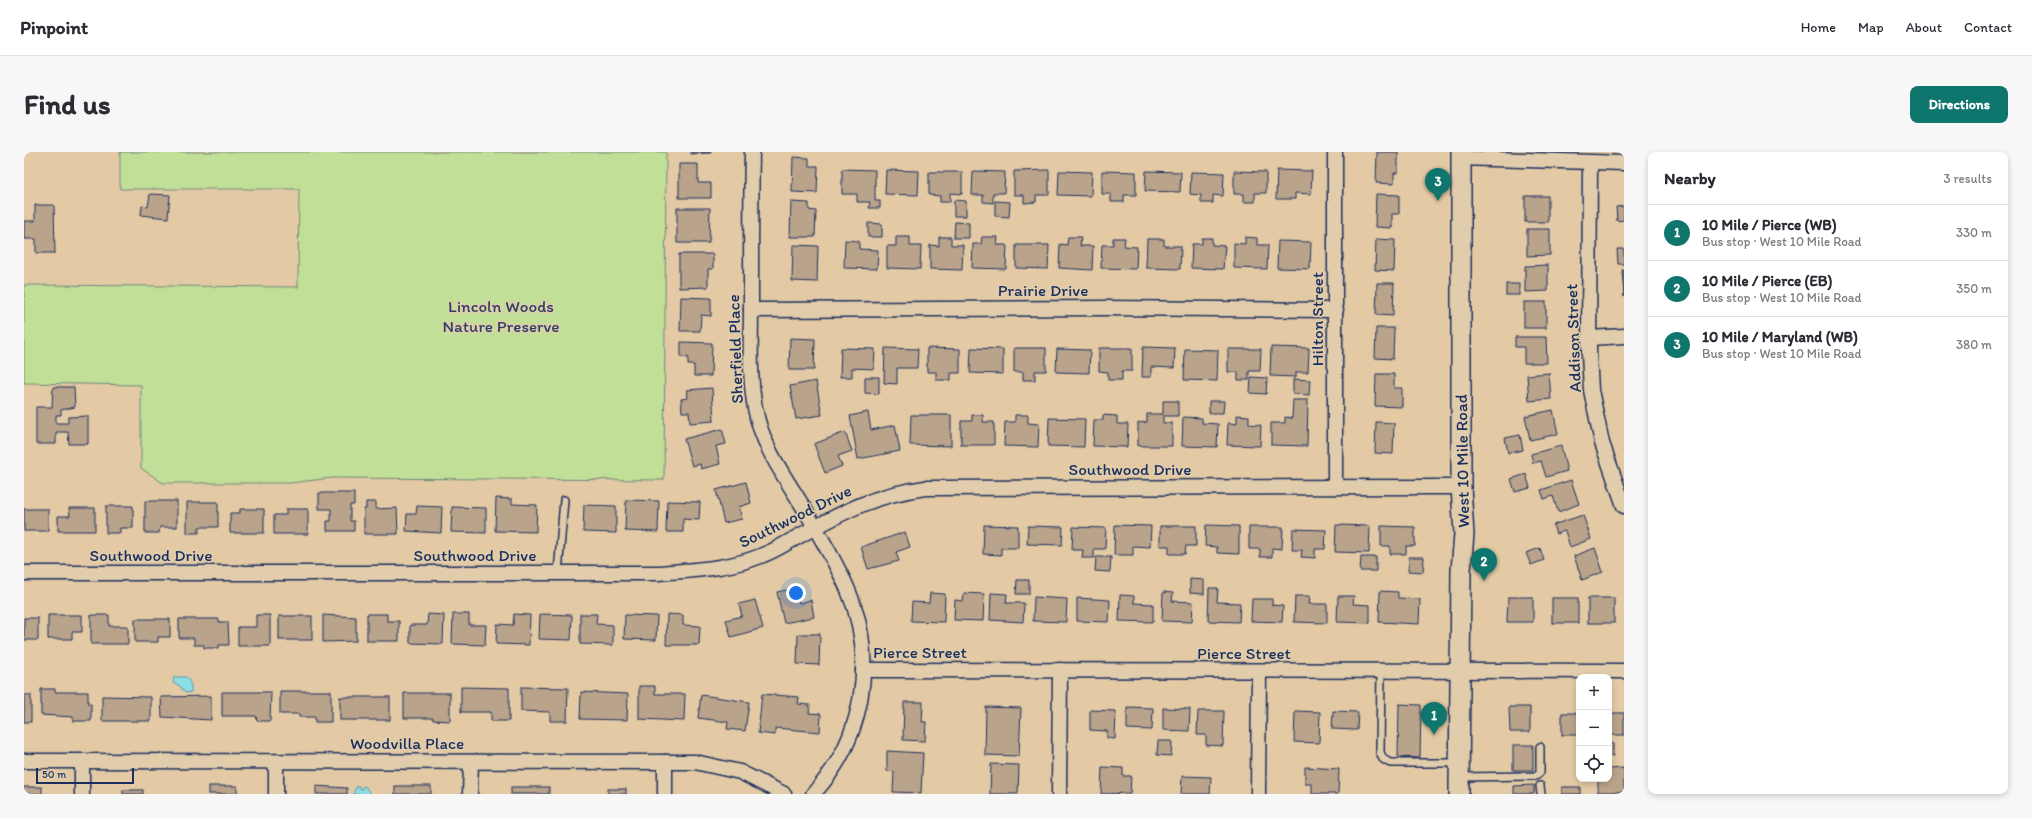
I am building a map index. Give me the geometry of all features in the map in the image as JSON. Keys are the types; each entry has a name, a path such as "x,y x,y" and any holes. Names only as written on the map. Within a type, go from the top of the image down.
{"main road":[{"name":"West 10 Mile Road","path":"1460,155 1461,487 1464,534 1461,570 1460,778"}],"street":[{"name":"Sherfield Place","path":"752,152 751,384 760,426 774,459 837,567 854,604 862,645 863,670 860,704 845,748 830,775 812,794"},
{"name":"Hilton Street","path":"1335,152 1336,486"},
{"path":"1460,155 1590,163 1624,163"},
{"name":"Addison Street","path":"1590,163 1589,338 1594,407 1602,443 1624,506"},
{"name":"Prairie Drive","path":"751,310 1336,310"},
{"path":"1589,338 1624,336"},
{"name":"Southwood Drive","path":"24,573 645,574 708,569 739,563 764,555 867,501 904,491 925,488 1336,486 1461,487"},
{"name":"Pierce Street","path":"863,670 1624,671"},
{"path":"1059,794 1060,670"},
{"path":"1258,794 1259,671"},
{"name":"Woodvilla Place","path":"24,761 695,762 729,768 755,778 784,794"},
{"path":"82,761 82,794"},
{"path":"276,762 276,794"},
{"path":"470,794 471,762"},
{"path":"665,762 665,794"}],"lane":[{"path":"558,573 564,500"},
{"path":"1381,671 1380,752 1383,759 1390,762 1460,778 1536,776 1540,772 1540,747"},
{"path":"1540,786 1541,794"}],"green space":[{"name":"Lincoln Woods Nature Preserve","path":"120,152 666,152 664,480 332,478 290,483 163,483 141,468 141,385 24,383 24,285 298,287 299,189 120,189"}],"water":[{"path":"174,677 186,677 189,680 191,692 185,693 179,685 173,683"},
{"path":"357,786 359,786 360,789 362,789 363,786 366,787 370,794 353,794"}],"building":[{"path":"691,152 711,152 711,153 691,154"},
{"path":"1377,152 1398,152 1398,173 1394,173 1394,184 1376,183"},
{"path":"793,157 809,158 809,166 818,166 817,193 792,192"},
{"path":"679,164 698,164 698,183 711,183 711,198 679,198"},
{"path":"842,169 875,170 875,201 880,201 880,208 869,208 870,202 857,202 857,194 842,194"},
{"path":"886,170 919,171 918,195 885,194"},
{"path":"1049,170 1049,195 1036,195 1036,202 1024,203 1024,195 1014,195 1014,171"},
{"path":"1277,170 1312,171 1311,194 1295,193 1295,199 1276,199"},
{"path":"973,171 1005,172 1004,193 993,193 993,203 983,202 983,195 972,195"},
{"path":"1059,171 1092,172 1091,196 1058,195"},
{"path":"1102,171 1136,172 1136,195 1124,195 1124,202 1111,202 1111,194 1102,194"},
{"path":"1146,171 1181,172 1180,192 1145,191"},
{"path":"1234,171 1266,172 1266,193 1255,193 1255,202 1244,202 1244,194 1234,194"},
{"path":"929,172 962,172 962,194 950,193 950,202 940,202 940,196 929,195"},
{"path":"1191,172 1224,173 1223,196 1213,195 1213,203 1201,203 1201,195 1190,194"},
{"path":"150,194 170,195 168,218 141,215 142,206 148,207"},
{"path":"1376,194 1399,195 1399,214 1392,214 1392,228 1375,227"},
{"path":"1525,196 1548,196 1548,222 1525,222"},
{"path":"954,200 966,201 966,216 954,216"},
{"path":"995,201 1010,202 1009,217 995,216"},
{"path":"791,202 809,203 809,210 816,211 815,237 790,237"},
{"path":"35,205 54,205 55,253 36,253 36,239 24,239 24,221 35,221"},
{"path":"1624,206 1624,220 1617,221 1616,207"},
{"path":"677,208 710,208 709,243 677,243"},
{"path":"955,222 969,223 969,238 954,238"},
{"path":"868,223 882,224 882,237 868,237"},
{"path":"1527,229 1550,229 1550,255 1527,256"},
{"path":"896,237 910,237 910,246 921,246 920,269 887,268 887,246 896,246"},
{"path":"939,237 951,237 951,245 963,245 962,270 930,269 930,245 939,246"},
{"path":"982,237 998,237 997,245 1007,245 1006,269 972,268 973,244 981,244"},
{"path":"1068,237 1081,237 1080,246 1093,246 1092,270 1059,268 1060,244 1067,245"},
{"path":"1245,237 1257,238 1257,245 1268,245 1267,269 1234,268 1234,243 1245,244"},
{"path":"1113,238 1125,238 1124,246 1137,247 1136,269 1101,268 1102,245 1113,245"},
{"path":"1202,238 1212,238 1212,245 1225,246 1223,269 1191,268 1192,244 1202,244"},
{"path":"1147,239 1164,239 1164,246 1181,246 1180,269 1146,268"},
{"path":"1376,239 1395,240 1394,271 1375,270"},
{"path":"845,240 859,241 859,249 878,250 877,269 844,268"},
{"path":"1278,241 1311,242 1310,269 1277,268"},
{"path":"793,245 818,246 817,282 792,281"},
{"path":"1016,245 1049,245 1048,269 1016,268"},
{"path":"1617,249 1624,249 1624,264 1618,264"},
{"path":"679,254 713,254 713,269 708,269 708,287 679,288"},
{"path":"1548,265 1548,291 1525,292 1525,266"},
{"path":"1622,270 1624,270 1624,297"},
{"path":"1377,283 1394,283 1393,316 1376,315"},
{"path":"1506,284 1519,284 1519,295 1506,295"},
{"path":"681,297 711,298 711,316 701,315 700,331 680,331"},
{"path":"1524,302 1546,302 1546,328 1524,328"},
{"path":"1376,328 1394,328 1393,359 1375,358"},
{"path":"1515,337 1546,337 1547,363 1524,363 1524,347 1515,347"},
{"path":"790,338 815,339 814,370 789,370"},
{"path":"681,342 712,343 711,376 694,376 694,365 688,365 688,357 681,357"},
{"path":"1143,347 1175,348 1174,368 1151,367 1151,377 1142,377"},
{"path":"1271,347 1309,348 1308,372 1296,372 1296,377 1270,376"},
{"path":"841,348 875,349 874,369 852,368 852,377 840,377"},
{"path":"885,348 918,349 917,368 897,368 897,384 884,383"},
{"path":"927,348 960,349 960,373 951,373 951,380 936,380 936,372 927,372"},
{"path":"971,348 1003,349 1003,374 970,373"},
{"path":"1014,348 1046,348 1046,371 1035,371 1035,380 1023,380 1023,372 1014,372"},
{"path":"1099,348 1132,348 1132,371 1122,371 1122,380 1108,380 1108,372 1099,371"},
{"path":"1057,349 1090,350 1089,373 1056,372"},
{"path":"1185,349 1218,350 1217,381 1184,380"},
{"path":"1228,349 1261,349 1260,371 1249,371 1249,380 1238,380 1238,372 1228,372"},
{"path":"1549,373 1551,399 1529,401 1527,375"},
{"path":"1376,374 1394,374 1394,388 1402,388 1402,407 1375,406"},
{"path":"865,377 879,377 879,394 865,393"},
{"path":"1251,377 1267,378 1266,394 1250,393"},
{"path":"1293,379 1310,380 1309,395 1293,394"},
{"path":"816,381 822,415 796,419 790,386"},
{"path":"53,387 74,387 75,407 61,410 61,415 56,415 56,423 68,423 68,417 88,416 88,444 69,444 68,432 56,432 56,444 36,444 36,407 52,407"},
{"path":"712,388 714,421 690,423 689,412 682,412 681,399 688,398 687,390"},
{"path":"1293,400 1308,400 1307,446 1271,445 1271,423 1285,423 1285,417 1292,418"},
{"path":"1163,401 1178,401 1178,416 1163,416 1163,423 1172,423 1172,446 1138,446 1138,423 1147,422 1147,414 1163,414"},
{"path":"1209,401 1224,401 1223,413 1209,413"},
{"path":"1553,410 1558,434 1530,440 1525,416"},
{"path":"868,412 871,430 895,425 900,451 858,459 850,416"},
{"path":"911,415 951,415 951,446 910,445"},
{"path":"972,415 983,415 983,422 994,422 994,445 961,445 961,421 972,421"},
{"path":"1015,415 1028,415 1028,423 1039,424 1038,447 1004,446 1005,422 1015,422"},
{"path":"1103,415 1117,416 1117,424 1128,424 1127,447 1093,446 1094,420 1103,420"},
{"path":"1237,415 1249,416 1249,424 1261,425 1260,446 1227,445 1228,423 1237,424"},
{"path":"1183,417 1202,418 1202,423 1218,424 1217,447 1182,446"},
{"path":"1049,418 1085,419 1084,447 1048,446"},
{"path":"1376,422 1394,423 1393,454 1375,453"},
{"path":"722,429 726,444 716,446 720,464 701,469 700,464 692,466 684,439"},
{"path":"845,432 852,451 838,456 842,466 825,473 814,444"},
{"path":"1520,435 1523,450 1508,453 1505,438"},
{"path":"1561,446 1567,471 1546,477 1541,461 1533,463 1531,454"},
{"path":"1526,474 1530,488 1515,492 1511,479"},
{"path":"1571,480 1579,504 1558,512 1553,496 1544,499 1541,490"},
{"path":"746,482 751,503 739,507 742,519 724,523 716,490"},
{"path":"319,493 354,493 354,505 350,505 350,521 354,521 354,531 327,531 327,521 331,521 331,509 319,509"},
{"path":"496,498 512,499 512,504 537,505 536,532 495,531"},
{"path":"626,500 659,501 658,532 625,531"},
{"path":"145,501 177,501 177,527 160,527 159,533 145,533"},
{"path":"667,501 700,502 699,520 683,519 683,532 666,532"},
{"path":"187,502 218,502 218,527 199,527 199,533 187,533"},
{"path":"366,502 376,502 376,509 397,508 398,534 364,534 364,509 366,509"},
{"path":"584,505 616,506 616,533 583,532"},
{"path":"106,506 133,506 133,528 120,528 120,533 106,533"},
{"path":"417,506 442,507 441,533 406,531 407,514 416,514"},
{"path":"452,507 486,508 486,533 451,532"},
{"path":"69,508 95,508 95,531 58,531 58,516 70,516"},
{"path":"24,509 48,509 48,531 24,531"},
{"path":"240,509 264,509 264,533 230,533 230,513 240,513"},
{"path":"286,509 308,509 308,534 274,534 274,515 286,515"},
{"path":"1583,515 1591,539 1570,547 1565,531 1556,534 1553,525"},
{"path":"984,525 1018,526 1018,548 1001,548 1001,555 983,554"},
{"path":"1115,525 1151,526 1150,547 1133,546 1133,555 1114,555"},
{"path":"1206,525 1239,526 1239,554 1217,553 1217,547 1205,546"},
{"path":"1336,525 1370,526 1369,553 1335,552"},
{"path":"1028,526 1063,527 1062,545 1027,544"},
{"path":"1160,526 1196,526 1196,546 1186,546 1185,554 1169,554 1169,546 1160,546"},
{"path":"1381,526 1415,527 1415,546 1406,546 1406,554 1390,554 1390,546 1381,546"},
{"path":"1073,527 1106,528 1105,549 1094,549 1094,558 1082,558 1083,550 1072,550"},
{"path":"1249,527 1283,527 1282,549 1272,548 1272,557 1260,557 1260,549 1249,549"},
{"path":"1293,529 1326,530 1325,549 1315,549 1315,558 1301,557 1302,550 1292,550"},
{"path":"905,532 910,547 896,552 899,561 868,569 861,547"},
{"path":"1540,548 1544,560 1531,565 1526,553"},
{"path":"1595,548 1603,572 1582,580 1574,556"},
{"path":"1096,557 1111,557 1110,572 1095,571"},
{"path":"1361,557 1376,557 1376,571 1360,571"},
{"path":"1409,557 1424,557 1423,572 1408,571"},
{"path":"1190,579 1204,580 1204,594 1190,593"},
{"path":"1017,580 1029,580 1029,594 1016,594"},
{"path":"796,588 799,603 811,600 814,617 784,623 777,592"},
{"path":"1209,588 1218,588 1217,602 1240,603 1239,622 1208,621"},
{"path":"1380,591 1398,592 1398,598 1420,599 1419,624 1379,622"},
{"path":"1163,592 1173,593 1172,601 1193,602 1192,622 1162,621"},
{"path":"930,593 945,594 944,622 911,621 912,602 929,603"},
{"path":"964,593 984,594 983,621 954,620 955,600 963,601"},
{"path":"991,593 1007,594 1006,603 1024,603 1023,622 990,620"},
{"path":"1120,595 1134,596 1134,603 1153,604 1153,622 1119,621"},
{"path":"1295,596 1310,596 1309,604 1327,604 1327,623 1294,622"},
{"path":"1338,596 1354,596 1353,604 1370,605 1370,623 1337,622"},
{"path":"1034,597 1067,599 1066,622 1033,621"},
{"path":"1508,597 1533,597 1533,622 1507,622"},
{"path":"1077,598 1110,600 1109,622 1077,621"},
{"path":"1552,598 1578,598 1578,623 1552,623"},
{"path":"1588,598 1614,598 1614,623 1588,623"},
{"path":"1252,599 1272,599 1272,605 1283,606 1282,622 1251,621"},
{"path":"755,600 763,628 731,637 726,620 742,616 739,604"},
{"path":"367,614 387,614 387,621 399,621 399,641 367,641"},
{"path":"428,614 444,615 443,644 410,643 410,625 427,625"},
{"path":"453,614 469,614 469,625 486,625 485,645 452,644"},
{"path":"514,614 530,615 529,645 496,644 497,624 513,625"},
{"path":"540,614 572,615 571,640 539,639"},
{"path":"580,614 597,614 596,624 613,625 613,645 580,644"},
{"path":"667,614 683,615 683,625 700,626 699,645 666,645"},
{"path":"48,615 82,615 82,632 72,632 72,639 48,639"},
{"path":"91,615 109,615 109,626 128,626 128,644 91,644"},
{"path":"256,615 270,615 270,646 238,646 238,627 256,627"},
{"path":"323,615 356,617 356,641 323,642"},
{"path":"625,615 657,616 656,640 624,639"},
{"path":"279,616 312,616 312,640 279,640"},
{"path":"24,618 38,618 38,640 24,640"},
{"path":"135,619 170,619 170,637 158,637 158,642 135,642"},
{"path":"179,619 219,619 219,622 228,622 229,645 219,645 219,648 204,648 204,645 194,645 194,638 179,638"},
{"path":"798,634 820,634 819,665 797,664"},
{"path":"639,686 655,686 655,694 685,694 684,721 639,719"},
{"path":"461,687 509,688 509,721 491,721 491,712 461,712"},
{"path":"521,687 568,688 567,721 550,721 550,712 521,711"},
{"path":"41,689 55,689 55,692 88,692 88,704 91,704 91,721 73,721 73,717 41,715"},
{"path":"280,691 331,691 331,722 315,722 315,717 299,717 300,714 280,714"},
{"path":"222,692 271,692 270,721 257,721 256,716 222,716"},
{"path":"581,692 628,694 627,720 580,719"},
{"path":"404,693 450,693 450,721 433,720 433,718 404,718"},
{"path":"762,694 799,697 798,704 810,705 809,713 821,714 820,732 775,728 775,735 758,733"},
{"path":"24,695 31,695 31,722 24,722"},
{"path":"701,695 749,702 745,731 727,729 728,722 698,718"},
{"path":"102,696 151,697 151,721 102,721"},
{"path":"211,696 211,720 162,717 161,697"},
{"path":"340,697 390,697 390,720 340,720"},
{"path":"904,702 923,702 922,722 926,722 925,741 903,740"},
{"path":"1399,704 1421,705 1420,758 1398,757"},
{"path":"986,707 1021,708 1019,756 985,755"},
{"path":"1127,707 1153,708 1152,730 1127,729"},
{"path":"1509,707 1530,707 1530,732 1510,732"},
{"path":"1163,708 1190,709 1189,731 1163,730"},
{"path":"1090,710 1116,711 1115,739 1107,738 1107,731 1090,730"},
{"path":"1198,711 1224,711 1223,746 1206,745 1206,735 1197,735"},
{"path":"1295,711 1320,712 1319,743 1294,742"},
{"path":"1333,711 1358,712 1357,730 1332,729"},
{"path":"1562,713 1576,713 1576,735 1562,735"},
{"path":"1612,713 1624,713 1624,735 1612,735"},
{"path":"1158,741 1172,741 1171,756 1157,755"},
{"path":"1612,744 1613,744 1612,756"},
{"path":"1513,745 1533,745 1533,770 1513,770"},
{"path":"887,751 923,753 921,793 893,792 894,772 887,771"},
{"path":"991,764 1019,765 1018,794 990,794"},
{"path":"1102,767 1123,768 1123,776 1131,776 1130,793 1101,794"},
{"path":"1305,767 1339,769 1338,794 1312,794 1312,784 1305,784"},
{"path":"1624,768 1624,792 1598,792 1598,782 1612,782 1612,769"},
{"path":"1182,776 1211,777 1210,794 1181,794"},
{"path":"1534,785 1534,794 1514,794 1514,786"},
{"path":"209,786 237,786 237,794 209,794"},
{"path":"316,786 347,788 347,794 316,794"},
{"path":"395,786 431,786 431,794 395,794"},
{"path":"24,787 42,787 42,794 24,794"},
{"path":"511,787 549,787 549,794 511,794"},
{"path":"1562,787 1580,787 1580,794 1562,794"},
{"path":"608,789 626,789 626,794 608,794"},
{"path":"123,790 143,790 143,794 123,794"}],"place":[{"name":"10 Mile / Maryland (WB)","path":"1438,201"},
{"name":"10 Mile / Pierce (EB)","path":"1484,581"},
{"name":"10 Mile / Pierce (WB)","path":"1434,735"}]}
